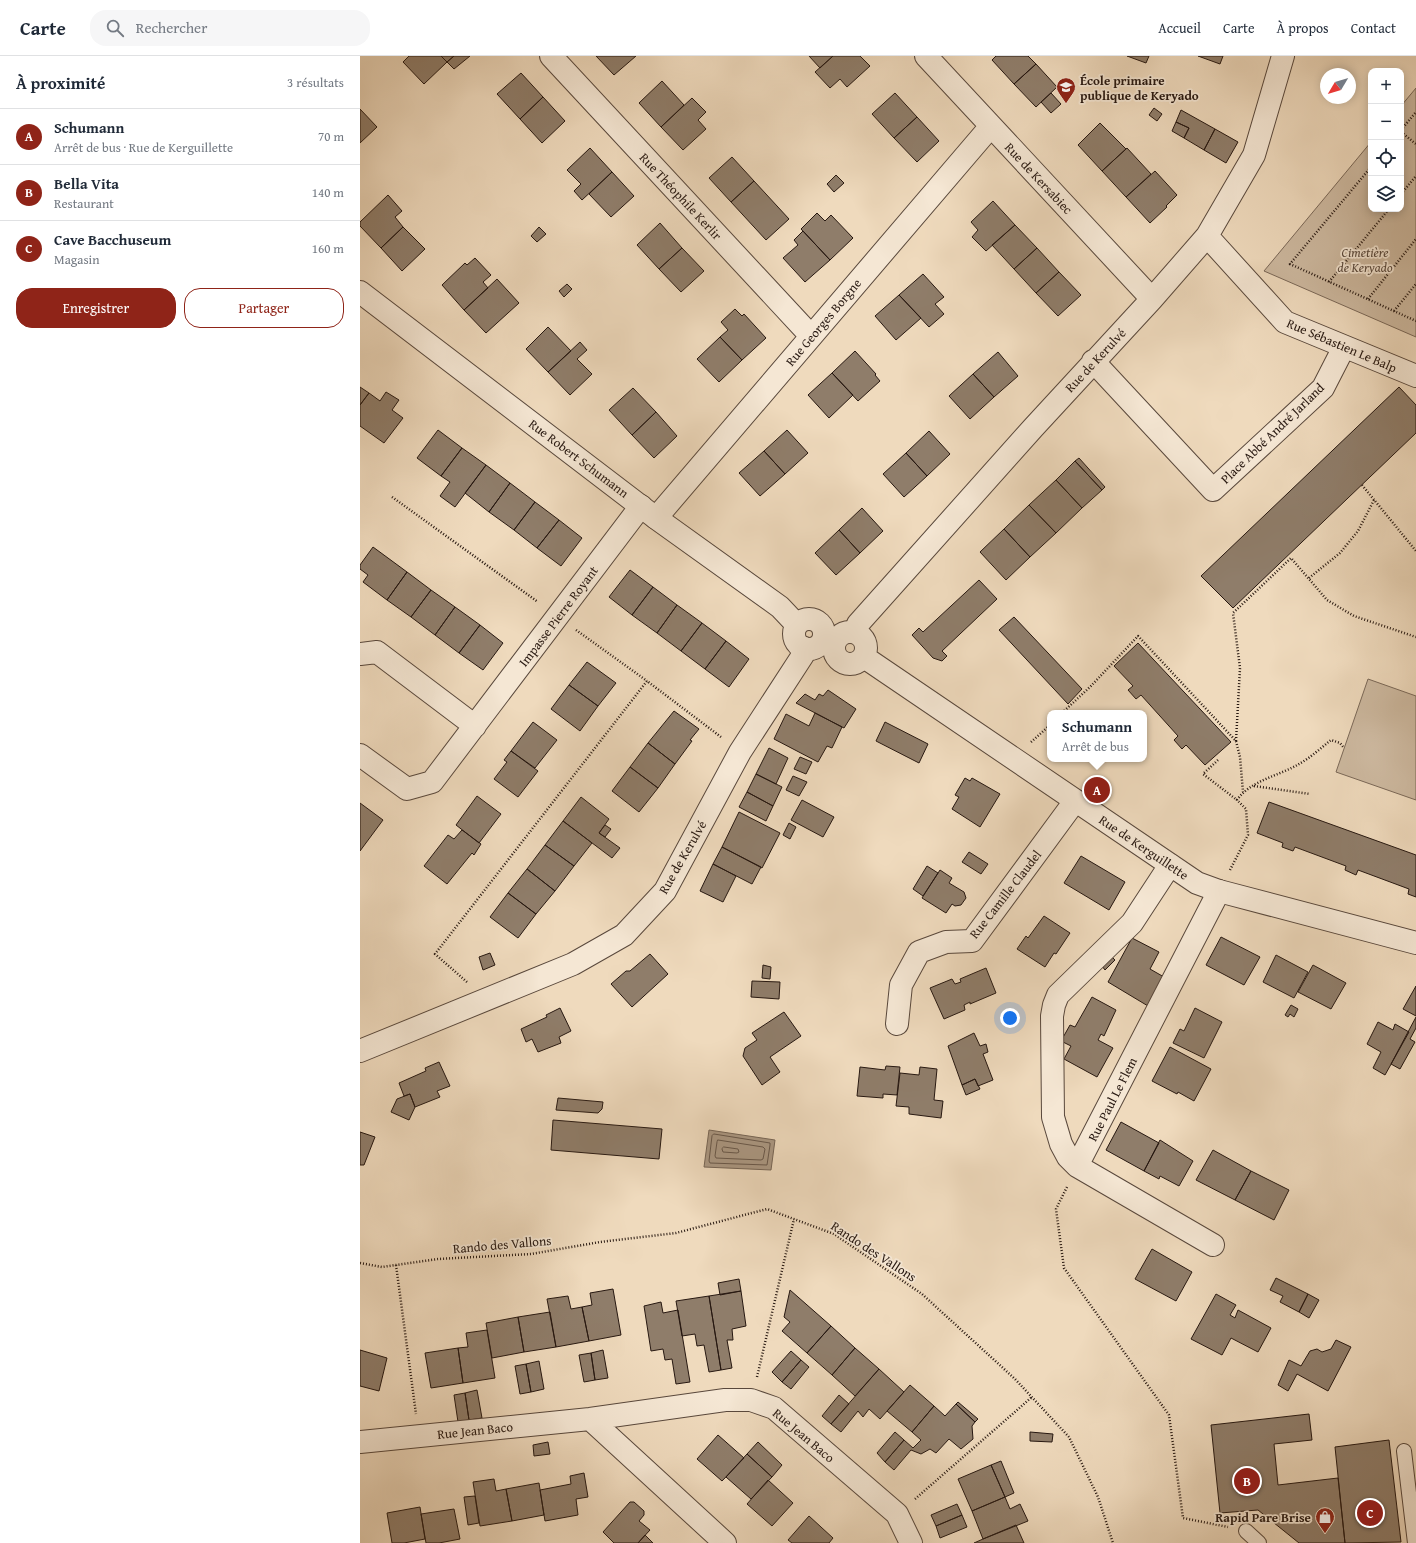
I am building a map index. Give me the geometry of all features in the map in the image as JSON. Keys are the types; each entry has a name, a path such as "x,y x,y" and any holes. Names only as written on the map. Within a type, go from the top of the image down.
{"street":[{"name":"Rue Théophile Kerlir","path":"551,56 811,336"},
{"name":"Rue de Kersabiec","path":"926,56 1152,299"},
{"name":"Rue de Kerulvé","path":"850,632 1093,361 1152,299 1207,236 1254,155 1283,56"},
{"name":"Rue Georges Borgne","path":"649,512 674,498 991,126"},
{"name":"Rue Sébastien Le Balp","path":"1207,236 1285,322 1416,376"},
{"name":"Rue Robert Schumann","path":"360,292 649,512 780,607 797,625"},
{"name":"Place Abbé André Jarland","path":"1093,361 1213,490 1323,388 1344,347"},
{"name":"Impasse Pierre Royant","path":"360,755 407,789 432,782 557,616 649,512"},
{"path":"808,648 817,646 823,639 823,629 818,621 814,619 804,619 794,629 794,638 800,646 837,658 850,664 860,661 864,657 866,653 866,642 864,638 850,632 823,629"},
{"path":"837,658 834,648 837,638 850,632"},
{"name":"Rue de Kerulvé","path":"360,1051 573,964 624,935 665,890 740,752 808,648"},
{"path":"360,654 376,652 475,726"},
{"name":"Rue de Kerguillette","path":"864,657 1197,883 1219,891 1416,944"},
{"name":"Rue Camille Claudel","path":"897,1024 901,985 919,952 946,942 972,941 1075,801"},
{"path":"1170,865 1132,923 1058,995 1052,1016 1053,1118 1061,1144 1068,1157 1077,1166 1213,1245"},
{"name":"Rue Paul Le Flem","path":"1077,1166 1219,891"},
{"name":"Rue Jean Baco","path":"360,1442 590,1419 725,1400 752,1400 774,1408 898,1514 911,1543"},
{"path":"590,1419 725,1543"}],"lane":[{"path":"1404,1451 1416,1543"},
{"path":"1246,1531 1259,1543"}],"path":[{"path":"1404,127 1416,112"},
{"path":"1404,134 1416,144"},
{"path":"1368,171 1290,264 1416,321"},
{"path":"1404,190 1416,176"},
{"path":"1329,282 1387,212"},
{"path":"1368,300 1416,239"},
{"path":"1394,311 1416,284"},
{"path":"1362,485 1416,551"},
{"path":"392,497 647,681 740,752"},
{"path":"1309,578 1340,553 1354,537 1374,500"},
{"path":"1243,792 1240,757 1236,741 1240,668 1233,613 1291,558 1327,600 1354,616 1416,637"},
{"path":"1065,710 1091,686 1138,636 1236,741"},
{"path":"487,999 435,954 647,681"},
{"path":"1237,800 1243,792 1299,764 1331,740 1340,743 1344,748"},
{"path":"1218,760 1203,774 1237,800 1246,809 1248,835 1219,891"},
{"path":"1253,786 1310,794"},
{"path":"1077,1166 1056,1209 1064,1268 1169,1415 1183,1518 1246,1531"},
{"name":"Rando des Vallons","path":"360,1263 382,1267 438,1259 532,1254 600,1242 676,1234 767,1209 794,1219 834,1234 922,1294 1015,1379 1069,1437 1098,1496 1113,1543"},
{"path":"752,1400 794,1219"},
{"path":"396,1265 420,1436"},
{"path":"898,1514 1032,1397"}],"green space":[{"name":"Cimetière de Keryado","path":"1416,88 1416,337 1264,271 1368,146 1368,212 1404,212 1404,102"},
{"path":"1368,679 1416,696 1416,800 1336,772"}],"water":[{"path":"709,1130 775,1140 771,1170 704,1167"}],"building":[{"path":"409,56 441,56 447,62 424,84 403,62"},
{"path":"441,56 454,56 447,62"},
{"path":"454,56 470,56 454,69 447,62"},
{"path":"596,56 636,56 614,75"},
{"path":"809,56 833,56 820,68"},
{"path":"833,56 860,56 870,66 847,87 840,79 830,88 815,72"},
{"path":"996,56 1028,56 1036,64 1014,84 992,60"},
{"path":"1127,56 1149,56 1146,63"},
{"path":"1198,56 1223,56 1220,64"},
{"path":"1036,64 1057,87 1036,107 1014,84"},
{"path":"521,73 543,97 520,119 497,94"},
{"path":"662,81 684,105 661,127 639,103"},
{"path":"895,93 917,117 894,138 872,114"},
{"path":"1051,93 1061,104 1051,113 1041,102"},
{"path":"543,97 565,121 542,143 520,119"},
{"path":"692,98 706,112 698,120 706,129 683,150 661,127"},
{"path":"1154,108 1162,114 1157,121 1149,115"},
{"path":"360,109 377,127 360,143"},
{"path":"1181,110 1215,129 1204,150 1184,138 1189,128 1176,122"},
{"path":"917,117 939,141 917,162 894,138"},
{"path":"1176,122 1189,128 1184,138 1172,131"},
{"path":"1100,123 1126,149 1102,171 1078,145"},
{"path":"1215,129 1238,142 1226,163 1204,150"},
{"path":"590,148 612,172 582,200 574,191 581,184 567,170"},
{"path":"1127,148 1151,174 1126,197 1102,171"},
{"path":"732,157 754,181 731,202 709,178"},
{"path":"1155,171 1177,195 1150,223 1126,197"},
{"path":"612,172 634,196 611,217 589,194"},
{"path":"836,175 844,183 834,192 827,184"},
{"path":"754,181 789,219 766,240 731,202"},
{"path":"388,195 402,211 395,217 403,227 381,248 360,226 360,222"},
{"path":"993,201 1015,225 986,251 972,237 978,230 971,222"},
{"path":"817,213 825,221 831,215 853,238 830,260 801,229"},
{"path":"660,223 682,248 659,269 637,245"},
{"path":"1015,225 1037,248 1014,269 992,245"},
{"path":"403,227 425,249 402,271 381,248"},
{"path":"539,227 546,234 537,242 531,236"},
{"path":"803,231 830,260 805,282 783,258 798,245 794,240"},
{"path":"682,248 704,271 681,292 659,269"},
{"path":"1037,248 1059,272 1036,293 1014,269"},
{"path":"475,258 491,275 483,282 488,288 464,310 442,285 465,263 467,265"},
{"path":"1059,272 1081,295 1058,316 1036,293"},
{"path":"923,274 944,297 935,304 944,314 929,327 899,295"},
{"path":"497,279 519,303 486,333 464,310"},
{"path":"567,284 572,289 564,297 559,291"},
{"path":"899,295 921,318 896,340 875,316"},
{"path":"735,309 742,316 744,314 766,338 742,360 720,337 728,330 721,322"},
{"path":"548,327 571,351 548,372 526,349"},
{"path":"720,337 742,360 719,382 697,359"},
{"path":"580,342 587,350 577,359 592,374 570,395 548,372"},
{"path":"855,351 876,374 875,375 880,381 858,401 832,373"},
{"path":"998,352 1018,376 994,397 973,374"},
{"path":"832,373 853,395 829,418 808,395"},
{"path":"973,374 994,397 970,419 949,396"},
{"path":"360,387 369,393 360,405"},
{"path":"1399,387 1416,405 1416,433 1233,608 1201,576"},
{"path":"633,388 656,412 632,435 609,410"},
{"path":"386,392 399,400 392,410 403,418 384,443 360,426 360,405 369,393 380,401"},
{"path":"656,412 677,436 654,458 632,435"},
{"path":"438,430 462,448 441,476 417,458"},
{"path":"787,430 808,453 785,474 764,451"},
{"path":"929,431 950,454 927,476 906,453"},
{"path":"462,448 486,465 455,507 440,496 450,482 441,476"},
{"path":"764,451 785,474 760,496 739,473"},
{"path":"906,453 927,476 904,497 883,474"},
{"path":"1079,458 1105,487 1102,490 1075,461"},
{"path":"1075,461 1102,490 1082,508 1056,480"},
{"path":"486,465 510,483 489,512 465,493"},
{"path":"1056,480 1082,508 1056,533 1029,505"},
{"path":"510,483 535,502 514,530 489,512"},
{"path":"535,502 559,520 537,548 514,530"},
{"path":"1029,505 1056,533 1030,557 1004,529"},
{"path":"862,508 883,531 860,553 839,530"},
{"path":"559,520 582,538 561,566 537,548"},
{"path":"1004,529 1030,557 1006,580 980,552"},
{"path":"839,530 860,553 836,575 815,553"},
{"path":"373,547 407,572 387,600 363,582 368,575 360,569 360,565"},
{"path":"630,570 653,587 632,615 609,597"},
{"path":"407,572 431,590 411,617 387,600"},
{"path":"979,580 997,599 942,651 947,656 942,661 933,658 912,635 919,628 923,632"},
{"path":"653,587 677,605 657,633 632,615"},
{"path":"431,590 455,607 435,635 411,617"},
{"path":"677,605 702,623 681,651 657,633"},
{"path":"455,607 480,625 459,653 435,635"},
{"path":"1014,617 1082,689 1068,704 999,630"},
{"path":"702,623 726,641 705,669 681,651"},
{"path":"480,625 503,643 483,670 459,653"},
{"path":"726,641 749,659 729,687 705,669"},
{"path":"1138,643 1231,742 1205,765 1186,745 1182,749 1174,740 1178,736 1141,695 1136,699 1128,690 1133,686 1114,666"},
{"path":"587,662 616,683 598,706 569,685"},
{"path":"569,685 598,706 580,731 551,709"},
{"path":"828,690 856,709 844,728 796,703 805,694 815,700 819,694 823,696"},
{"path":"674,711 699,729 690,740 692,741 675,764 648,743"},
{"path":"815,713 842,727 832,748 827,746 818,762 774,739 786,714 809,726"},
{"path":"533,722 557,740 535,768 511,751"},
{"path":"885,722 928,744 919,763 876,741"},
{"path":"648,743 675,764 658,788 630,767"},
{"path":"769,748 788,758 776,784 756,774"},
{"path":"511,751 538,771 518,797 494,779 507,762 504,760"},
{"path":"800,757 812,762 806,774 794,769"},
{"path":"630,767 658,788 639,812 612,791"},
{"path":"756,774 782,787 773,806 747,792"},
{"path":"793,776 807,782 799,796 786,790"},
{"path":"965,778 970,781 972,778 1000,794 980,827 952,809 959,797 955,795"},
{"path":"747,792 773,806 766,821 739,807"},
{"path":"477,796 501,814 479,843 456,825"},
{"path":"581,797 609,819 599,833 620,848 612,858 563,821"},
{"path":"802,800 834,817 823,837 791,820"},
{"path":"1269,802 1416,855 1416,897 1408,894 1409,889 1358,870 1356,875 1345,870 1346,866 1295,847 1293,851 1282,847 1283,843 1257,833"},
{"path":"360,803 383,820 360,851"},
{"path":"739,812 780,833 762,868 722,847"},
{"path":"563,821 592,843 574,866 545,845"},
{"path":"789,823 796,827 790,839 783,835"},
{"path":"605,825 611,829 605,837 599,833"},
{"path":"462,830 481,844 474,855 472,853 447,884 424,866 448,835 454,839"},
{"path":"545,845 574,866 555,891 527,869"},
{"path":"722,847 761,867 752,884 713,864"},
{"path":"969,852 988,864 981,874 962,862"},
{"path":"1081,856 1125,882 1109,910 1064,883"},
{"path":"713,864 736,876 723,902 700,891"},
{"path":"927,866 938,873 923,896 913,889"},
{"path":"527,869 555,891 536,914 508,893"},
{"path":"940,870 952,878 949,883 964,892 966,898 961,905 955,906 952,904 946,913 922,898"},
{"path":"508,893 536,914 518,938 490,917"},
{"path":"1044,916 1070,933 1045,967 1017,949 1026,936 1028,938"},
{"path":"1221,937 1260,957 1244,985 1206,965"},
{"path":"1132,938 1159,952 1150,969 1164,977 1148,1006 1108,982"},
{"path":"490,953 495,965 483,970 479,957"},
{"path":"1108,953 1115,960 1105,970 1102,966"},
{"path":"650,954 668,974 632,1007 611,984 626,971 630,971"},
{"path":"1276,955 1308,972 1294,998 1263,982"},
{"path":"763,965 771,967 770,979 762,978"},
{"path":"1313,965 1346,983 1331,1009 1298,992"},
{"path":"986,968 996,993 964,1005 965,1010 944,1019 930,988 952,979 955,984 961,982 960,979"},
{"path":"752,981 780,982 779,999 751,997"},
{"path":"1416,986 1416,1016 1403,1009"},
{"path":"1092,997 1116,1010 1104,1036 1101,1034 1098,1040 1113,1048 1097,1077 1064,1059 1071,1046 1061,1041 1070,1025 1075,1027"},
{"path":"1291,1005 1298,1009 1294,1017 1290,1014 1288,1017 1285,1015"},
{"path":"560,1008 571,1031 559,1037 561,1043 538,1052 532,1039 526,1042 521,1029 547,1017 546,1015"},
{"path":"1195,1008 1222,1022 1204,1058 1173,1043 1180,1029 1184,1031"},
{"path":"784,1012 801,1036 770,1057 780,1072 762,1085 743,1056 745,1048 757,1040 752,1033"},
{"path":"1416,1017 1416,1028 1410,1039 1415,1042 1400,1069 1391,1064"},
{"path":"1378,1022 1393,1030 1395,1024 1409,1032 1385,1075 1373,1068 1381,1052 1367,1044"},
{"path":"974,1033 980,1046 986,1044 988,1052 983,1054 993,1080 978,1086 975,1079 962,1085 948,1046"},
{"path":"1170,1047 1211,1069 1194,1101 1178,1092 1177,1094 1152,1081"},
{"path":"439,1062 450,1086 437,1091 440,1097 415,1107 410,1094 404,1096 399,1083 426,1071 425,1068"},
{"path":"886,1066 900,1067 897,1095 883,1094 883,1098 857,1096 860,1067 885,1070"},
{"path":"920,1067 937,1069 934,1100 943,1101 941,1118 909,1114 909,1107 896,1106 900,1073 919,1075"},
{"path":"975,1079 980,1089 966,1095 962,1085"},
{"path":"410,1094 415,1107 409,1120 391,1112 397,1099"},
{"path":"558,1098 603,1102 602,1109 598,1113 556,1110"},
{"path":"553,1120 662,1129 659,1159 551,1150"},
{"path":"1121,1122 1159,1143 1144,1171 1106,1150"},
{"path":"360,1132 375,1137 364,1165 360,1165"},
{"path":"1160,1140 1193,1161 1179,1186 1160,1176 1159,1179 1144,1171"},
{"path":"1213,1150 1251,1171 1235,1200 1196,1180"},
{"path":"1251,1171 1289,1190 1274,1220 1235,1200"},
{"path":"1152,1249 1192,1272 1176,1301 1135,1279"},
{"path":"1276,1278 1308,1294 1299,1312 1280,1302 1283,1296 1270,1290"},
{"path":"739,1279 741,1291 720,1295 718,1283"},
{"path":"613,1289 621,1335 589,1341 582,1307 592,1305 590,1293"},
{"path":"790,1290 831,1326 807,1353 782,1331 790,1322 784,1317"},
{"path":"741,1291 746,1326 732,1329 733,1340 727,1340 732,1368 721,1370 709,1296"},
{"path":"1216,1294 1236,1305 1230,1315 1235,1318 1238,1310 1271,1328 1258,1352 1231,1338 1222,1355 1191,1339"},
{"path":"1308,1294 1319,1300 1309,1318 1299,1312"},
{"path":"568,1296 571,1309 582,1307 589,1341 556,1347 547,1299"},
{"path":"709,1296 721,1370 709,1372 704,1345 697,1346 695,1334 682,1336 676,1301"},
{"path":"661,1302 663,1313 678,1310 690,1382 676,1384 672,1359 665,1360 663,1349 651,1351 644,1306"},
{"path":"550,1312 556,1347 524,1352 518,1317"},
{"path":"518,1317 524,1352 492,1358 486,1323"},
{"path":"831,1326 855,1348 832,1375 807,1353"},
{"path":"487,1330 495,1378 463,1383 458,1348 468,1347 466,1333"},
{"path":"1336,1340 1351,1347 1328,1391 1297,1374 1288,1391 1278,1385 1289,1360 1301,1366 1310,1351 1317,1349 1322,1352 1331,1349"},
{"path":"458,1348 463,1383 431,1388 425,1353"},
{"path":"855,1348 879,1369 855,1396 832,1375"},
{"path":"360,1350 387,1358 379,1391 360,1386"},
{"path":"603,1350 608,1378 595,1380 591,1353"},
{"path":"791,1351 801,1360 782,1382 772,1372"},
{"path":"591,1353 595,1380 584,1382 579,1355"},
{"path":"801,1360 809,1367 791,1389 782,1382"},
{"path":"539,1361 544,1389 531,1392 526,1364"},
{"path":"526,1364 531,1392 520,1394 515,1366"},
{"path":"879,1369 904,1392 880,1419 869,1409 863,1417 858,1411 841,1432 831,1424"},
{"path":"910,1385 934,1406 912,1432 887,1411"},
{"path":"477,1390 482,1418 469,1420 465,1393"},
{"path":"465,1393 469,1420 458,1422 454,1395"},
{"path":"839,1395 849,1404 831,1424 822,1416"},
{"path":"958,1402 978,1419 975,1422 956,1404"},
{"path":"956,1404 975,1422 972,1426 973,1439 961,1449 949,1439 936,1453 930,1449 921,1454 911,1450 894,1470 885,1462 904,1440 913,1448 921,1440 912,1432 934,1406 945,1416"},
{"path":"1309,1414 1312,1440 1274,1444 1278,1485 1338,1478 1345,1543 1299,1543 1258,1510 1220,1513 1211,1425"},
{"path":"895,1432 904,1440 885,1462 877,1453"},
{"path":"1030,1432 1053,1434 1052,1442 1030,1441"},
{"path":"718,1435 744,1458 722,1481 697,1459"},
{"path":"1389,1440 1401,1542 1345,1543 1335,1447"},
{"path":"548,1442 550,1454 534,1456 533,1445"},
{"path":"758,1442 782,1465 772,1477 747,1454"},
{"path":"747,1454 772,1477 751,1499 726,1477"},
{"path":"1001,1461 1014,1493 1005,1497 991,1465"},
{"path":"991,1465 1005,1497 972,1511 958,1479"},
{"path":"584,1473 588,1497 576,1499 578,1515 545,1521 540,1490 571,1484 570,1476"},
{"path":"494,1479 496,1491 506,1489 512,1521 480,1526 473,1482"},
{"path":"768,1480 793,1503 772,1526 747,1504"},
{"path":"539,1483 544,1515 512,1521 506,1489"},
{"path":"475,1496 479,1523 468,1525 464,1497"},
{"path":"1005,1497 1010,1509 1020,1504 1028,1521 983,1539 972,1511"},
{"path":"630,1502 634,1502 644,1511 644,1515 639,1521 650,1530 638,1543 614,1543 603,1532"},
{"path":"957,1504 962,1515 936,1526 931,1515"},
{"path":"420,1507 425,1539 404,1543 392,1543 387,1513"},
{"path":"454,1509 460,1539 439,1543 426,1543 421,1514"},
{"path":"962,1515 967,1527 940,1538 936,1526"},
{"path":"809,1516 833,1538 829,1543 792,1543 788,1540"},
{"path":"1016,1525 1024,1543 974,1543 983,1539"},
{"path":"645,1535 653,1543 638,1543"}],"place":[{"name":"École primaire publique de Keryado","path":"1066,104"},
{"name":"Schumann","path":"1097,790"},
{"name":"Bella Vita","path":"1247,1481"},
{"name":"Cave Bacchuseum","path":"1370,1513"},
{"name":"Rapid Pare Brise","path":"1325,1534"}]}
